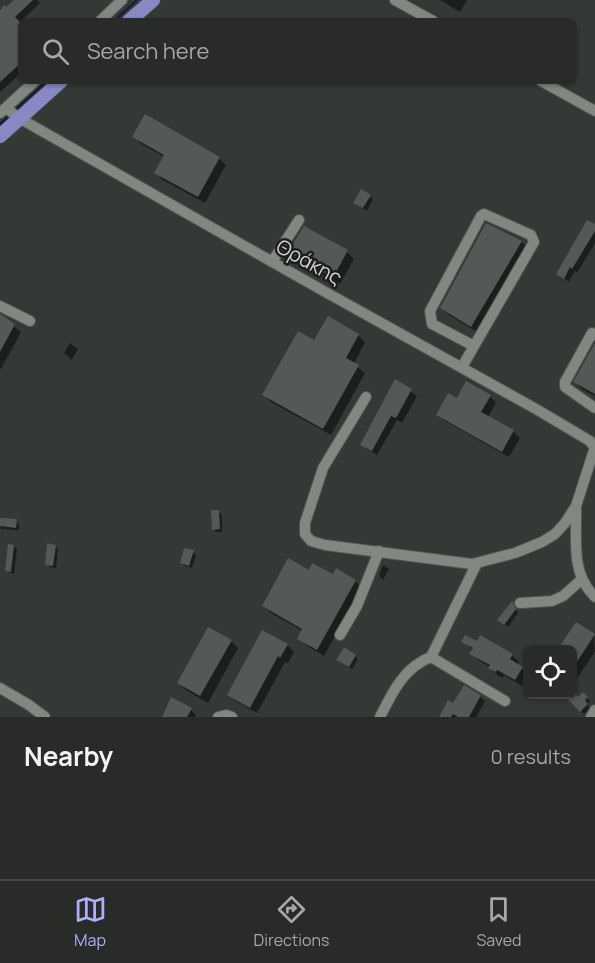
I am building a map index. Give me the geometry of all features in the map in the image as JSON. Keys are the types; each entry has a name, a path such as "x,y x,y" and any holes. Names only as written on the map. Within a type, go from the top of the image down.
{"main road":[{"path":"132,18 153,0"},
{"path":"0,136 58,84"}],"street":[{"path":"103,18 122,0"},
{"path":"395,0 428,18"},
{"path":"3,110 32,84"},
{"path":"546,84 595,111"},
{"name":"Θράκης","path":"3,110 462,367 590,441 595,447"},
{"path":"462,367 534,242 531,235 484,214 430,311 432,324 474,346"},
{"path":"272,262 299,220"},
{"path":"0,306 30,321"},
{"path":"595,335 592,333 565,382 565,387 595,408"},
{"path":"366,397 323,468 304,523 305,534 311,541 326,545 472,564 515,553 555,534 576,506 595,447"},
{"path":"576,506 578,570 581,580 595,597"},
{"path":"340,635 357,606 379,551"},
{"path":"380,717 392,693 410,668 431,657 477,563"},
{"path":"520,603 552,601 563,596 581,580"},
{"path":"431,657 505,701"},
{"path":"0,687 45,717"},
{"path":"591,717 595,710"},
{"path":"218,717 226,715 232,717"}],"building":[{"path":"14,0 33,0 15,17 18,20 18,66 0,82 0,10 4,5 6,7"},
{"path":"145,114 220,157 198,197 154,173 164,155 132,137"},
{"path":"361,189 371,195 363,208 353,203"},
{"path":"587,220 595,224 595,231 564,279 556,274"},
{"path":"486,223 522,241 471,327 440,308"},
{"path":"304,226 348,250 333,278 288,252"},
{"path":"0,314 15,324 0,352"},
{"path":"328,316 359,334 346,358 359,365 323,429 262,395 298,331 314,340"},
{"path":"595,343 595,394 573,382"},
{"path":"395,379 412,389 396,418 391,416 372,451 360,445"},
{"path":"466,381 491,395 481,412 514,430 502,452 436,415 448,393 457,398"},
{"path":"211,510 219,510 220,529 212,530"},
{"path":"0,518 17,519 16,528 0,526"},
{"path":"47,543 56,545 53,566 45,565"},
{"path":"8,544 14,545 11,572 5,571"},
{"path":"184,548 194,550 189,566 180,563"},
{"path":"288,558 309,570 312,563 333,574 336,568 356,580 317,650 297,639 302,629 262,606"},
{"path":"512,601 516,609 504,625 497,620"},
{"path":"576,622 595,634 577,662 577,645 560,645"},
{"path":"208,627 232,640 200,696 177,683"},
{"path":"262,630 288,644 280,658 278,656 250,708 227,695"},
{"path":"465,635 477,641 480,635 513,654 510,659 523,667 515,680 497,670 496,672 488,668 490,665 469,654 473,648 461,642"},
{"path":"344,647 356,655 349,667 336,660"},
{"path":"464,685 481,695 469,717 458,717 453,714 451,717 439,717 448,700 453,703"},
{"path":"583,692 588,697 585,700 588,704 580,712 568,699 578,697"},
{"path":"171,697 192,708 187,717 162,717"}],"waterway":[{"path":"117,18 137,0"},
{"path":"14,111 44,84"},
{"path":"0,124 10,115"}]}
